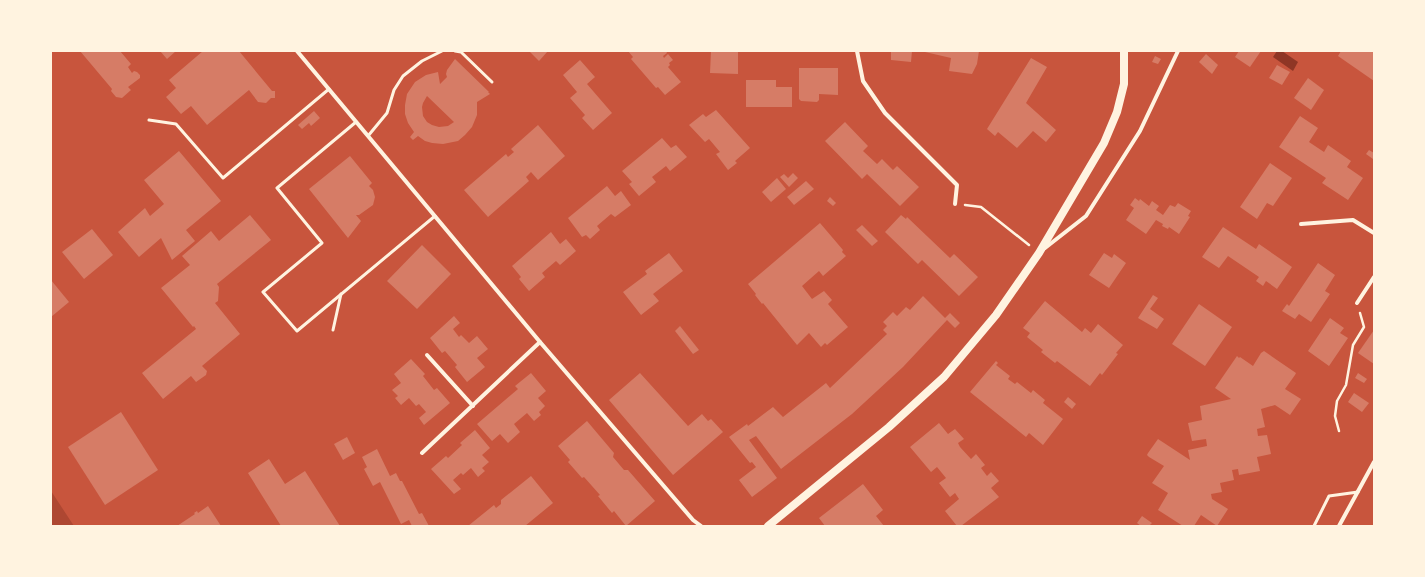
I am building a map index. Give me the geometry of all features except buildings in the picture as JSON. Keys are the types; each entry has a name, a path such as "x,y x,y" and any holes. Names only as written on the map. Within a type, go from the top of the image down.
{"main road":[{"path":"768,526 889,427 944,377 996,315 1039,253 1104,143 1117,112 1124,84 1124,51"}],"street":[{"path":"297,51 540,342 693,520 701,526"},
{"path":"857,51 863,81 885,113 957,185 955,204"},
{"path":"1039,253 1086,216 1140,131 1178,51"},
{"path":"1301,224 1353,220 1374,233"},
{"path":"1357,303 1374,278"},
{"path":"422,453 540,342"},
{"path":"427,355 473,406"},
{"path":"1339,526 1374,462"}],"lane":[{"path":"368,136 387,113 394,90 403,76 422,61 442,51"},
{"path":"455,51 461,52 492,82"},
{"path":"149,120 176,124 223,178 329,89"},
{"path":"356,122 277,188 322,242 263,292 297,332 434,216"},
{"path":"333,330 341,294"},
{"path":"1314,526 1330,496 1358,492"}],"path":[{"path":"955,204 981,207 1039,253"},
{"path":"1339,431 1335,416 1337,401 1346,384 1353,345 1364,327 1357,303"}],"shaded area":[{"path":"1277,51 1282,51 1298,62 1293,71 1273,57"},
{"path":"51,491 74,526 51,526"}]}
